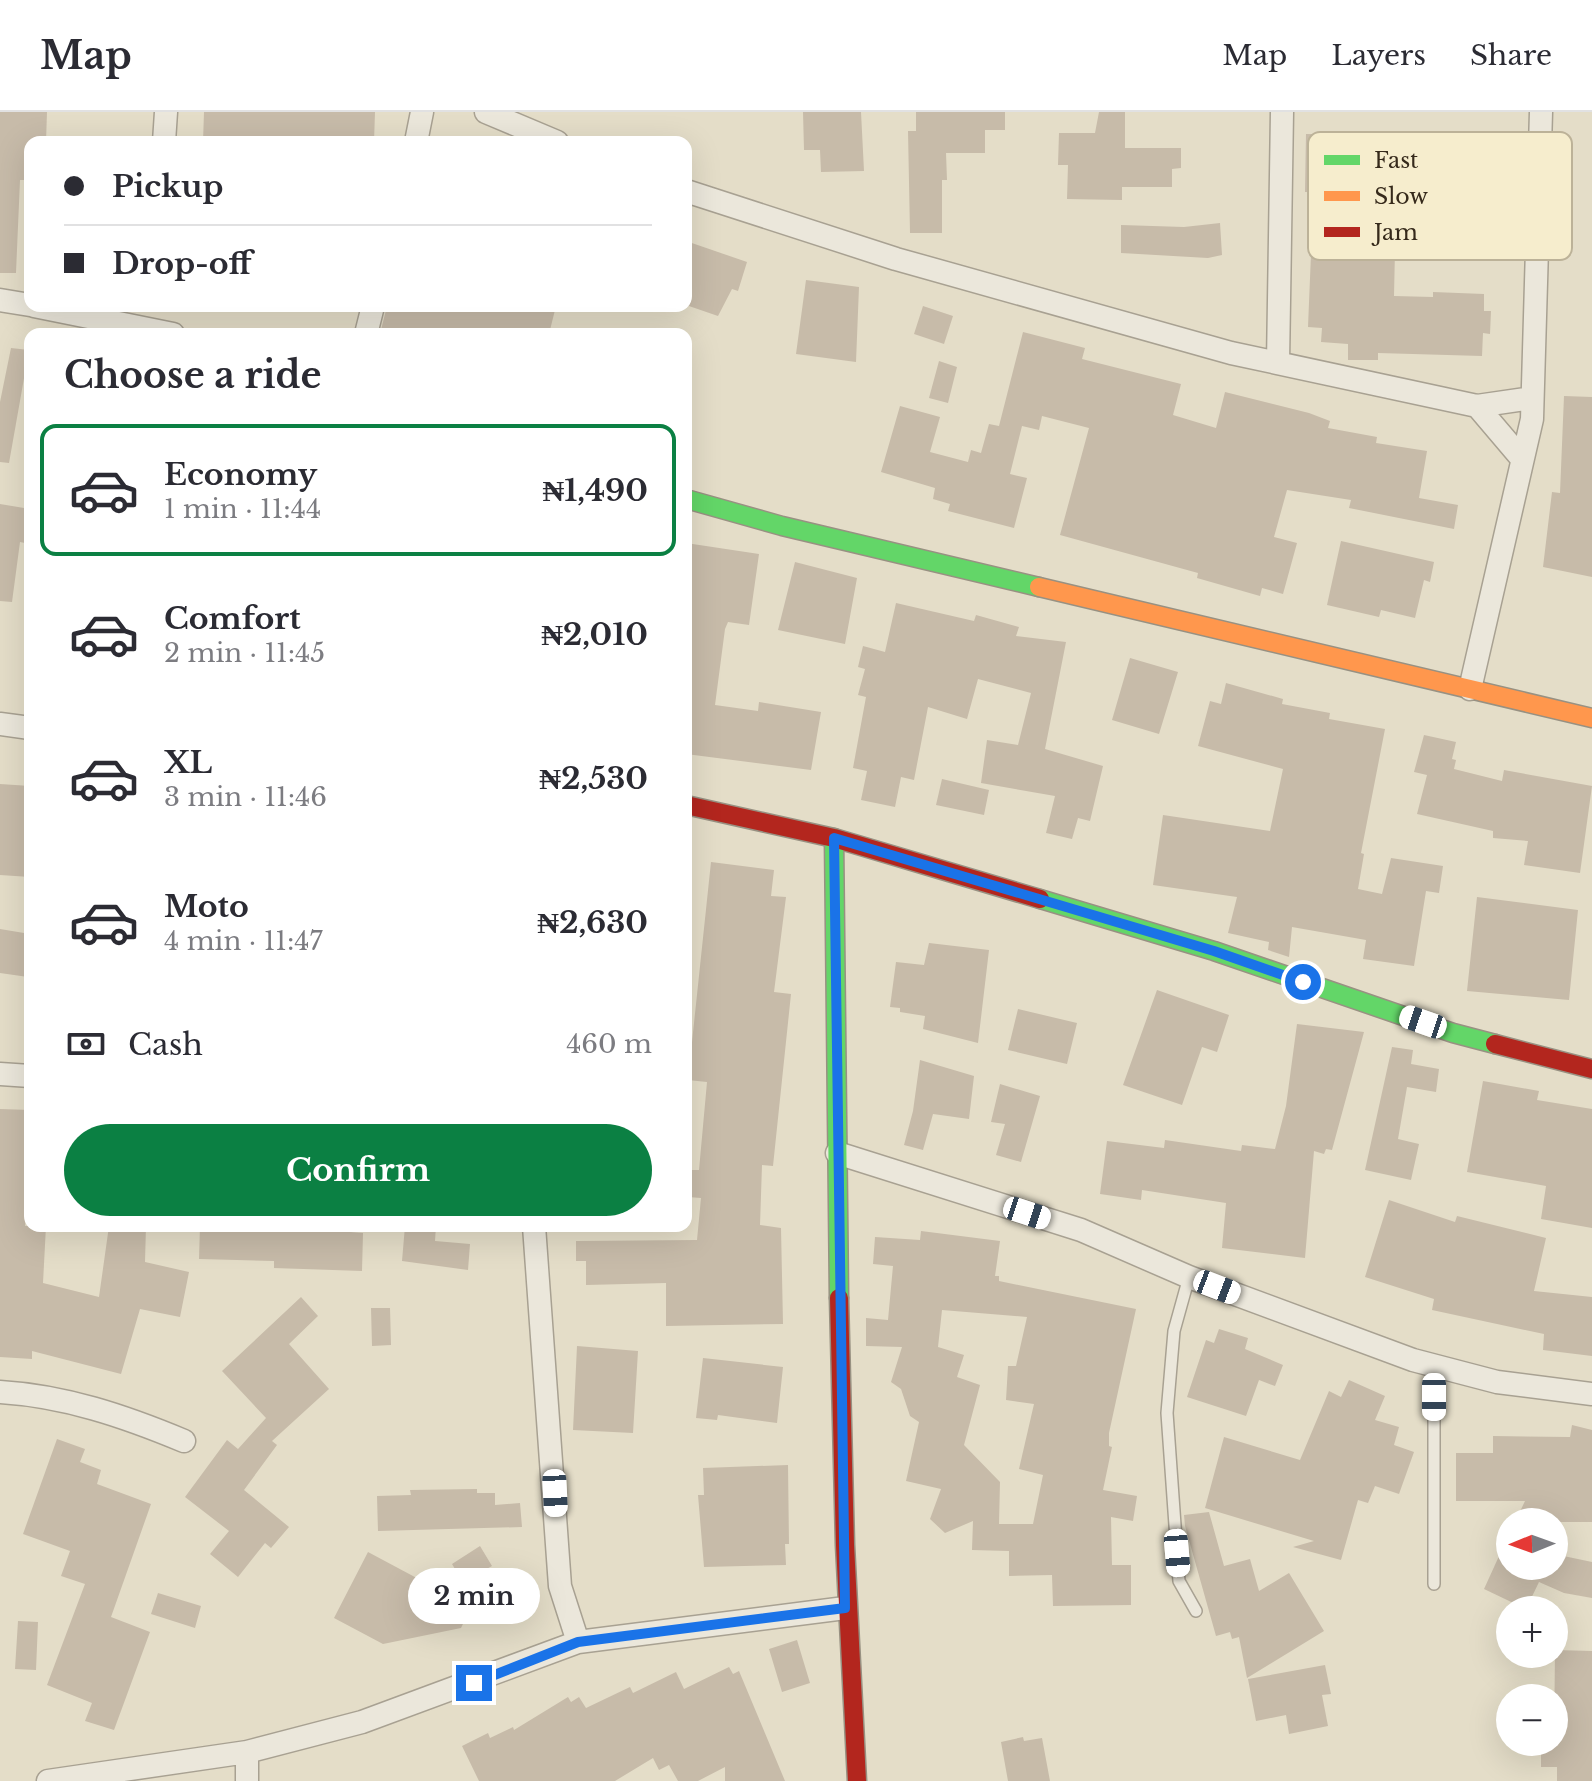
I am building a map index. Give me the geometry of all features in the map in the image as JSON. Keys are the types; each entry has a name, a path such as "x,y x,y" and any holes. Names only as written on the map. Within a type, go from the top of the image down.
{"street":[{"path":"164,136 166,112"},
{"path":"417,136 422,112"},
{"path":"486,112 543,136"},
{"path":"1278,363 1282,112"},
{"path":"1540,132 1541,112"},
{"path":"692,193 896,259 1278,363 1477,406 1532,398"},
{"path":"1470,689 1522,459 1532,398 1536,260"},
{"path":"0,300 24,304"},
{"path":"62,312 143,328"},
{"path":"1477,406 1522,459"},
{"path":"692,501 782,526 1592,718"},
{"path":"0,724 24,727"},
{"path":"692,806 834,838 1214,951 1453,1033 1592,1069"},
{"path":"834,838 845,1608 857,1781"},
{"path":"0,1074 24,1076"},
{"path":"837,1153 1081,1230 1189,1277 1434,1366 1497,1382 1592,1394"},
{"path":"534,1232 560,1586 578,1642"},
{"path":"0,1392 29,1393 112,1411 184,1441"},
{"path":"51,1781 247,1752 362,1722 578,1642 845,1608"},
{"path":"247,1752 247,1781"}],"lane":[{"path":"1189,1277 1174,1331 1167,1413 1179,1581 1196,1611"},
{"path":"1434,1366 1434,1584"}],"building":[{"path":"0,112 47,112 46,136 24,136 24,180 20,180 16,273 0,273"},
{"path":"204,112 375,112 374,136 203,136"},
{"path":"803,112 861,112 864,171 821,172 820,150 804,150"},
{"path":"916,112 1005,112 1005,130 985,130 985,153 946,153 947,180 942,180 942,233 910,233 908,131 916,131"},
{"path":"1099,112 1125,112 1125,148 1181,148 1181,168 1172,169 1172,187 1122,187 1122,200 1067,199 1068,165 1058,165 1059,133 1095,133"},
{"path":"1306,134 1308,134 1308,192 1305,192"},
{"path":"1220,223 1222,255 1208,258 1121,253 1121,225 1184,227"},
{"path":"692,243 747,262 738,291 732,289 718,316 692,307"},
{"path":"1311,260 1395,260 1394,296 1433,297 1433,292 1484,294 1484,311 1491,311 1490,334 1483,333 1482,356 1378,353 1378,360 1348,360 1348,344 1321,342 1322,328 1308,327"},
{"path":"806,280 859,287 856,362 796,354"},
{"path":"923,306 953,316 944,344 914,334"},
{"path":"386,312 554,312 550,328 382,328"},
{"path":"1023,332 1085,348 1082,359 1181,384 1173,415 1216,428 1225,392 1309,413 1330,421 1328,428 1377,437 1376,443 1427,451 1419,498 1458,505 1454,529 1349,508 1351,500 1287,490 1274,537 1297,543 1283,594 1262,588 1260,596 1197,578 1198,573 1060,535 1089,428 1042,416 1039,430 1022,426 1010,474 1027,478 1014,528 948,511 950,504 933,499 935,488 881,472 900,406 940,417 930,452 968,462 971,450 981,453 989,424 999,426"},
{"path":"11,348 24,349 24,378 9,463 0,462 0,402"},
{"path":"939,361 957,367 948,403 929,398"},
{"path":"1564,396 1592,397 1592,577 1543,567 1552,492 1560,493"},
{"path":"0,504 24,508 24,543 20,542 12,602 0,601"},
{"path":"1341,541 1434,562 1430,582 1424,580 1415,618 1381,610 1379,617 1327,605"},
{"path":"692,544 759,554 749,625 728,622 725,629 715,705 758,711 759,702 821,712 811,770 692,755"},
{"path":"795,562 857,578 845,644 778,630"},
{"path":"896,603 974,621 976,615 1019,627 1016,636 1066,642 1045,749 1103,766 1090,821 1078,818 1072,839 1046,833 1055,796 981,783 987,740 1018,745 1031,693 978,679 967,719 928,707 914,780 901,777 895,807 861,800 867,771 853,768 866,697 858,695 865,669 858,667 863,646 885,652"},
{"path":"1130,658 1178,672 1159,734 1112,720"},
{"path":"1226,683 1283,699 1282,704 1330,713 1329,719 1385,729 1361,853 1364,854 1358,889 1382,894 1391,858 1443,866 1439,893 1426,891 1414,966 1363,959 1366,940 1292,927 1289,957 1268,950 1269,942 1228,933 1237,897 1153,885 1163,815 1270,831 1283,769 1198,746 1210,701 1221,704"},
{"path":"1424,735 1456,742 1452,759 1456,760 1454,769 1502,781 1504,770 1592,786 1580,873 1524,865 1528,841 1493,838 1493,831 1417,814 1427,775 1414,772"},
{"path":"942,779 989,790 984,815 936,805"},
{"path":"0,784 24,786 24,877 0,875"},
{"path":"711,862 774,870 771,896 786,897 774,992 791,994 773,1166 762,1165 760,1225 781,1228 783,1324 666,1326 666,1283 586,1285 586,1261 576,1261 576,1241 697,1240 701,1198 692,1197 692,1170 699,1170 707,1082 692,1080 692,1042"},
{"path":"1477,897 1578,910 1569,1000 1467,991"},
{"path":"0,929 24,933 24,976 0,973"},
{"path":"929,943 989,950 978,1043 923,1029 925,1016 890,1007 896,962 924,965"},
{"path":"1157,990 1229,1015 1217,1052 1202,1047 1182,1105 1123,1085"},
{"path":"1018,1009 1077,1023 1067,1064 1008,1050"},
{"path":"1297,1024 1364,1032 1332,1150 1326,1149 1324,1154 1314,1151 1305,1258 1222,1248 1226,1203 1142,1190 1141,1200 1100,1194 1107,1141 1164,1148 1165,1140 1241,1151 1242,1145 1275,1149 1286,1106"},
{"path":"1392,1047 1413,1050 1411,1064 1439,1069 1436,1092 1407,1087 1398,1139 1419,1144 1411,1180 1365,1170"},
{"path":"920,1060 974,1076 969,1119 933,1114 923,1150 904,1145 913,1111"},
{"path":"1483,1081 1539,1091 1537,1100 1592,1109 1592,1228 1541,1219 1546,1186 1467,1172"},
{"path":"1000,1084 1040,1096 1021,1162 996,1155 1005,1124 991,1122"},
{"path":"0,1109 24,1110 24,1232 46,1232 43,1283 99,1297 108,1232 146,1232 145,1262 189,1272 180,1317 140,1309 121,1374 32,1351 32,1359 0,1357"},
{"path":"1389,1200 1455,1222 1457,1216 1546,1238 1534,1291 1592,1297 1592,1356 1543,1350 1544,1334 1432,1310 1434,1299 1365,1277"},
{"path":"921,1231 1000,1241 995,1276 999,1276 999,1281 1136,1309 1109,1433 1109,1446 1112,1447 1103,1490 1137,1496 1133,1521 1111,1517 1112,1565 1131,1565 1131,1605 1053,1606 1052,1575 1009,1576 1009,1551 972,1550 973,1521 945,1533 930,1519 941,1489 906,1481 919,1422 910,1416 901,1389 891,1382 902,1347 866,1346 866,1318 888,1320 893,1266 873,1264 875,1237 920,1240","holes":["942,1310 1027,1317 1016,1366 1008,1366 1006,1400 1034,1404 1019,1469 1043,1475 1033,1524 999,1524 1000,1482 964,1445 980,1385 957,1377 964,1355 938,1347"]},
{"path":"200,1232 363,1233 362,1271 274,1268 274,1261 199,1259"},
{"path":"404,1232 436,1232 435,1241 470,1244 468,1270 402,1261"},
{"path":"301,1297 318,1316 289,1344 329,1389 272,1441 277,1445 244,1490 289,1527 271,1548 265,1543 238,1577 210,1554 229,1531 185,1497 227,1440 238,1449 266,1418 222,1371"},
{"path":"371,1308 390,1308 391,1345 372,1346"},
{"path":"1219,1329 1248,1338 1245,1349 1283,1365 1275,1386 1259,1380 1246,1416 1187,1397 1206,1340 1214,1343"},
{"path":"577,1346 638,1351 633,1433 573,1430"},
{"path":"703,1358 783,1367 777,1423 718,1415 717,1420 696,1418"},
{"path":"1349,1380 1385,1396 1375,1420 1399,1427 1394,1445 1414,1452 1399,1494 1375,1486 1368,1503 1358,1500 1341,1560 1293,1547 1314,1541 1205,1508 1224,1437 1300,1460 1329,1391 1341,1397"},
{"path":"1572,1425 1592,1430 1592,1522 1568,1522 1568,1508 1522,1508 1525,1501 1456,1501 1456,1453 1493,1453 1493,1436 1570,1437"},
{"path":"57,1439 85,1449 80,1462 101,1470 97,1484 151,1504 111,1617 150,1632 114,1730 85,1721 92,1703 47,1685 85,1584 61,1576 70,1551 23,1534"},
{"path":"788,1465 789,1544 785,1544 786,1565 704,1567 698,1495 704,1495 703,1468"},
{"path":"477,1489 477,1493 495,1493 495,1505 520,1503 522,1527 378,1531 377,1496 411,1495 410,1490"},
{"path":"1209,1512 1224,1566 1250,1559 1259,1591 1289,1573 1324,1631 1247,1678 1239,1637 1232,1639 1230,1632 1216,1636 1185,1526 1184,1515"},
{"path":"480,1546 492,1566 483,1571 489,1582 470,1594 452,1564"},
{"path":"368,1552 471,1607 461,1628 383,1644 334,1618"},
{"path":"1568,1557 1592,1562 1592,1598 1564,1593 1539,1582 1532,1596 1499,1596 1484,1589 1496,1563 1496,1580 1568,1580"},
{"path":"158,1593 201,1606 195,1628 151,1614"},
{"path":"18,1621 38,1622 36,1670 15,1669"},
{"path":"797,1640 810,1683 782,1692 769,1649"},
{"path":"1568,1650 1592,1651 1592,1781 1557,1781 1557,1767 1541,1767 1541,1756 1568,1756 1568,1684 1555,1684 1555,1668 1568,1668"},
{"path":"1325,1665 1331,1694 1322,1695 1328,1726 1289,1734 1286,1715 1256,1721 1248,1679"},
{"path":"729,1667 733,1674 739,1671 785,1781 725,1781 725,1767 698,1781 678,1781 669,1765 659,1770 653,1758 615,1781 479,1781 462,1746 488,1733 490,1738 513,1727 514,1730 568,1697 571,1702 579,1697 586,1708 630,1687 633,1693 676,1672 684,1689"},
{"path":"1023,1737 1024,1741 1042,1738 1050,1781 1008,1781 1001,1742"}],"traffic: fast":[{"path":"692,501 782,526 1039,587"},
{"path":"834,838 839,1298"},
{"path":"1040,899 1214,951 1453,1033 1495,1044"}],"traffic: slow":[{"path":"1039,587 1592,718"}],"traffic: jam":[{"path":"692,806 834,838 1040,899"},
{"path":"1495,1044 1592,1069"},
{"path":"839,1298 845,1545 857,1781"}],"route":[{"path":"474,1683 578,1642 845,1608 834,838 1214,951 1303,982"}]}
